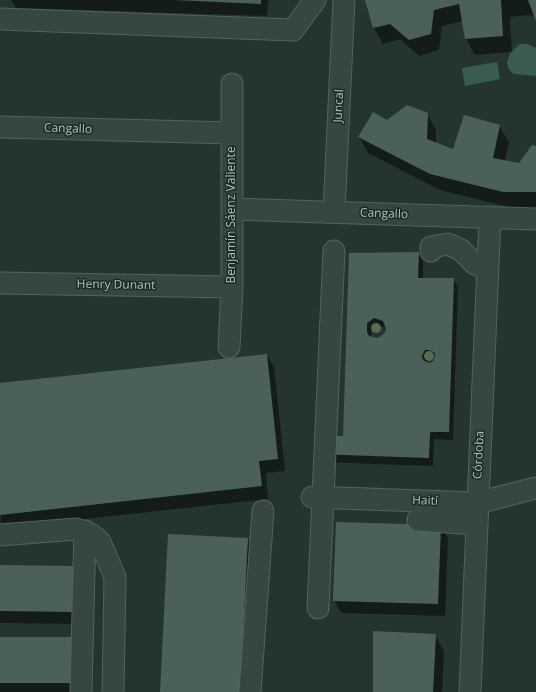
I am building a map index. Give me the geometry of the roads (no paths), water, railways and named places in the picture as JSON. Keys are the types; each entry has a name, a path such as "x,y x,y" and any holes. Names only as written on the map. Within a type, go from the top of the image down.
{"street":[{"path":"0,19 293,30 315,0"},
{"name":"Juncal","path":"334,212 344,0"},
{"name":"Benjamín Sáenz Valiente","path":"229,347 232,287 232,84"},
{"name":"Cangallo","path":"0,127 232,133"},
{"name":"Cangallo","path":"232,209 536,219"},
{"name":"Córdoba","path":"470,692 490,218"},
{"path":"430,251 431,247 448,244 461,250 475,264 488,269"},
{"path":"318,608 318,497 334,251"},
{"name":"Henry Dunant","path":"0,283 232,287"},
{"name":"Haití","path":"318,497 477,503 536,488"},
{"path":"250,692 263,511"},
{"path":"418,520 477,524"},
{"path":"0,535 76,529 85,531 100,542 110,562 115,577 113,692"},
{"path":"81,692 83,562 85,531"},
{"path":"83,562 110,562"}]}
